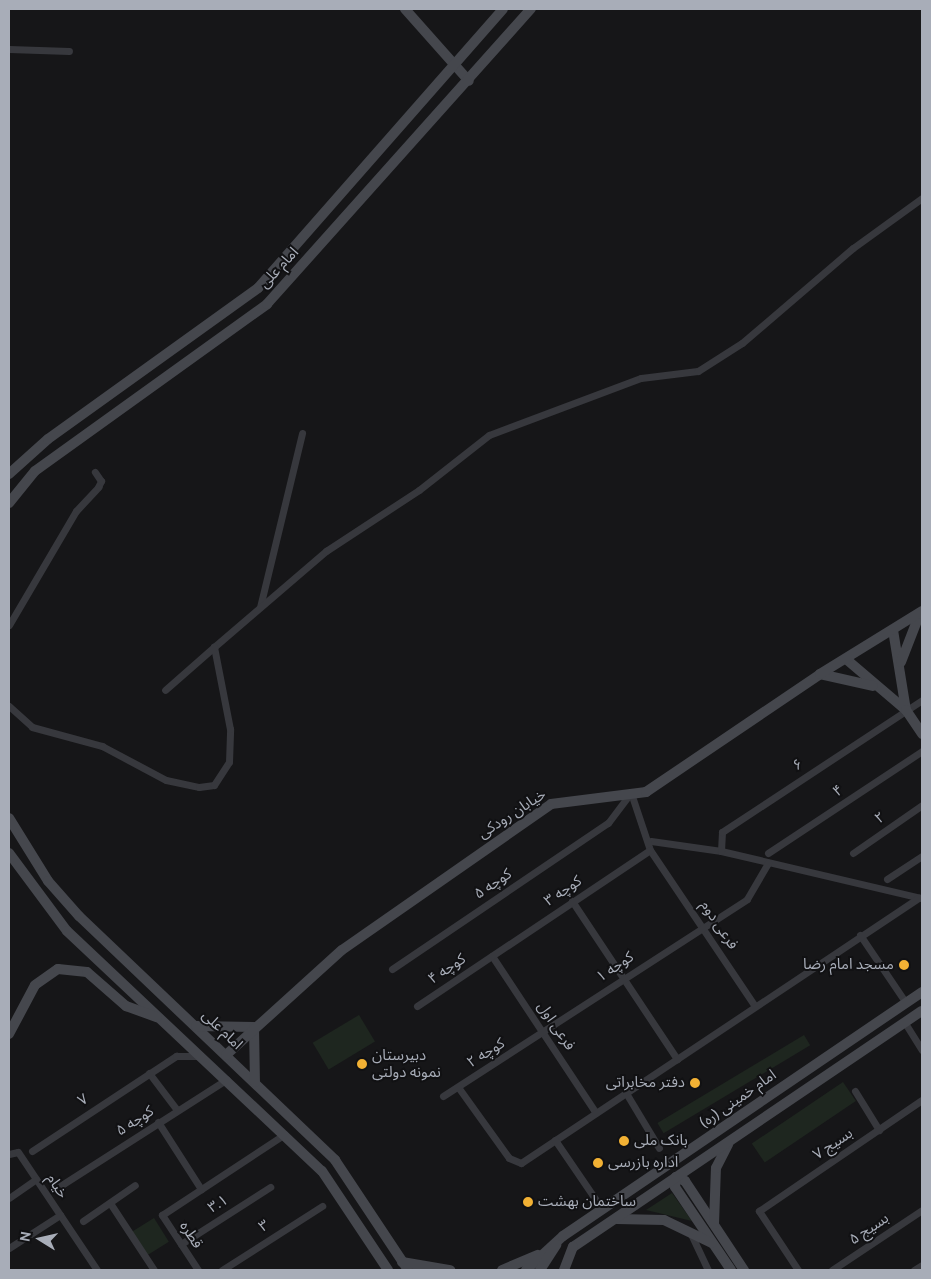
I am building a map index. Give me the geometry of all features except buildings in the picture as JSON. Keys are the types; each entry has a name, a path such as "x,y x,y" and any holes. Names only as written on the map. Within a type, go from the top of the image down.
{"main road":[{"path":"405,9 454,60 469,81"},
{"name":"امام علی","path":"9,474 42,444 258,288 454,60 465,55 503,9"},
{"name":"امام علی","path":"9,502 34,471 270,301 469,81 530,9"},
{"path":"258,288 270,301"},
{"path":"900,668 922,611"},
{"name":"خیابان رودکی","path":"226,1055 254,1027 342,950 551,804 646,792 820,674 922,611"},
{"path":"893,630 906,710"},
{"path":"846,659 873,686 906,710 922,734"},
{"path":"820,674 873,686"},
{"name":"امام علی","path":"9,818 48,881 335,1160 405,1266"},
{"path":"9,853 67,931 227,1079 322,1171 388,1270"},
{"path":"9,1034 35,985 58,969 87,972 126,1006 161,1018"},
{"name":"امام خمینی (ره)","path":"526,1270 538,1254 563,1236 922,992"},
{"name":"امام خمینی (ره)","path":"573,1247 922,1011"},
{"path":"196,1026 254,1027 255,1082"},
{"path":"714,1225 716,1168 730,1140"},
{"path":"668,1166 676,1177 685,1181 744,1270"},
{"path":"676,1177 675,1187 731,1270"},
{"path":"627,1194 641,1192 634,1207"},
{"path":"616,1219 664,1220 689,1229 715,1246"},
{"path":"540,1270 563,1236"},
{"path":"564,1270 573,1247"},
{"path":"569,1270 573,1247"},
{"path":"502,1270 538,1254"},
{"path":"405,1266 450,1270"}],"street":[{"path":"9,49 69,51"},
{"path":"165,690 326,551 420,490 489,435 528,417 641,378 698,371 742,343 853,248 922,198"},
{"path":"260,608 302,433"},
{"path":"9,625 76,511 98,487 101,481 95,472"},
{"path":"9,706 32,726 102,746 166,780 199,787 214,785 229,762 230,729 214,647"},
{"path":"906,710 922,700"},
{"name":"۶","path":"721,852 722,832 906,710"},
{"name":"۴","path":"768,853 922,751"},
{"path":"631,793 651,841 650,850"},
{"name":"کوچه ۵","path":"392,969 608,823 631,793"},
{"name":"۲","path":"853,853 922,806"},
{"path":"651,841 721,852 921,898"},
{"name":"فرعی دوم","path":"650,850 659,860 756,1006"},
{"name":"کوچه ۳","path":"492,956 650,850"},
{"path":"887,878 922,856"},
{"path":"703,925 747,899 768,863"},
{"path":"458,1087 509,1158 521,1163 860,935 921,898"},
{"path":"572,901 621,980 677,1058"},
{"name":"کوچه ۱","path":"544,1033 703,925"},
{"path":"860,935 906,1003"},
{"name":"کوچه ۴","path":"417,1006 492,956"},
{"name":"فرعی اول","path":"492,956 596,1113"},
{"path":"905,1023 922,1050"},
{"name":"کوچه ۲","path":"444,1096 544,1033"},
{"name":"۷","path":"32,1151 176,1056 202,1056"},
{"path":"149,1073 177,1110"},
{"name":"کوچه ۵","path":"60,1186 227,1079"},
{"path":"855,1091 879,1130"},
{"path":"626,1094 659,1148"},
{"name":"بسیج ۷","path":"798,1270 759,1211 922,1100"},
{"path":"158,1122 201,1189 285,1134"},
{"path":"555,1140 602,1209"},
{"name":"خیام","path":"9,1154 18,1152 97,1270"},
{"path":"9,1198 36,1179"},
{"path":"83,1221 135,1185"},
{"name":"۳.۱","path":"181,1244 270,1187"},
{"name":"قطره","path":"198,1270 162,1215 201,1189"},
{"path":"110,1203 154,1270"},
{"name":"۳","path":"222,1270 322,1206"},
{"name":"بسیج ۵","path":"832,1270 922,1210"},
{"path":"9,1248 60,1215"},
{"path":"689,1229 708,1270"},
{"path":"843,1263 848,1270"},
{"path":"914,1270 922,1265"}],"shaded area":[{"path":"359,1015 375,1042 329,1069 313,1043"},
{"path":"804,1035 810,1045 664,1133 657,1123"},
{"path":"843,1082 856,1101 765,1163 752,1144"},
{"path":"672,1193 692,1221 646,1210"},
{"path":"154,1218 169,1242 147,1256 132,1232"}],"place":[{"name":"مسجد امام رضا","path":"904,965"},
{"name":"دبیرستان نمونه دولتی","path":"362,1064"},
{"name":"دفتر مخابراتی","path":"695,1083"},
{"name":"بانک ملی","path":"624,1141"},
{"name":"اداره بازرسی","path":"598,1163"},
{"name":"ساختمان بهشت","path":"528,1202"}]}
